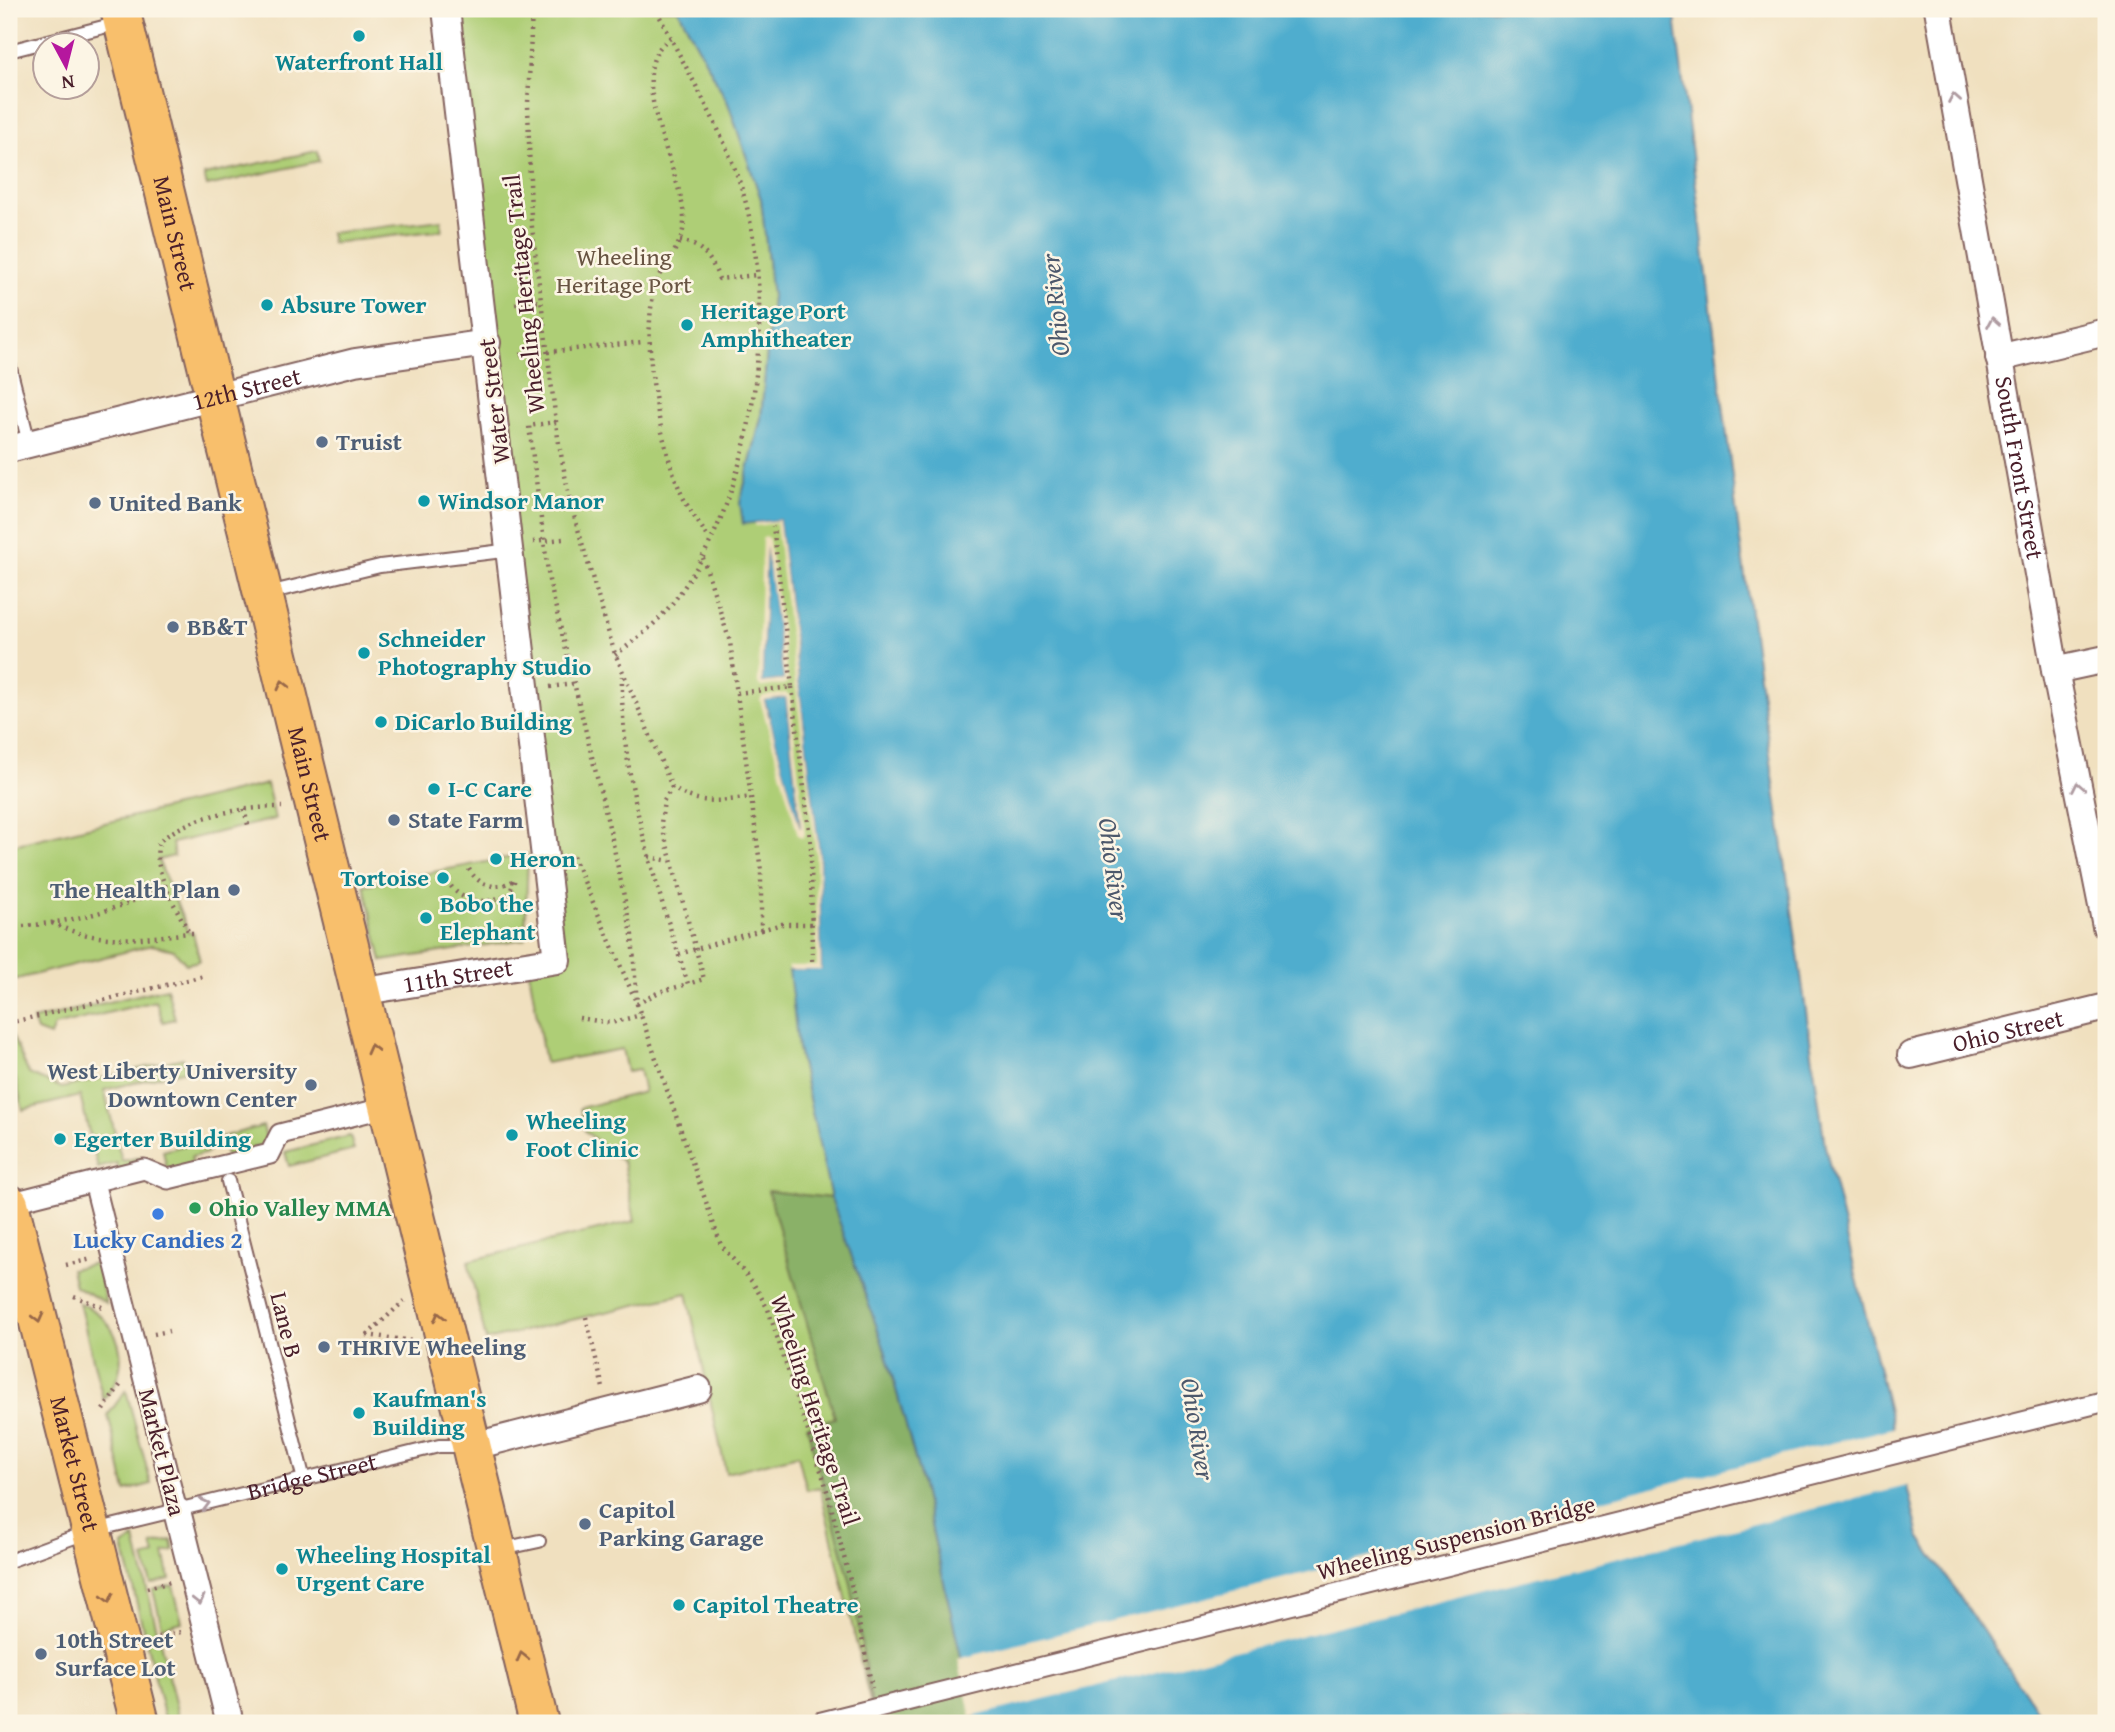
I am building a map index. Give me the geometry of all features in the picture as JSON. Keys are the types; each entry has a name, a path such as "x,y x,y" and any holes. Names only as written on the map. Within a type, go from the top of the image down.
{"main road":[{"name":"Main Street","path":"121,16 212,398 539,1723"},
{"name":"Market Street","path":"9,1204 140,1723"}],"street":[{"name":"Water Street","path":"446,9 557,960"},
{"name":"South Front Street","path":"1938,9 2055,670 2106,926"},
{"path":"1999,358 2106,332"},
{"name":"12th Street","path":"19,446 355,362 487,344"},
{"path":"2055,670 2106,659"},
{"name":"11th Street","path":"359,992 557,960"},
{"name":"Ohio Street","path":"1911,1055 2106,1007"},
{"path":"9,1204 144,1169 168,1179 270,1154 280,1134 387,1107"},
{"name":"Market Plaza","path":"94,1181 230,1723"},
{"name":"Bridge Street","path":"470,1447 698,1389"},
{"name":"Wheeling Suspension Bridge","path":"818,1723 2106,1401"}],"lane":[{"path":"9,51 121,16"},
{"path":"9,363 19,446"},
{"path":"261,595 380,566 510,550"},
{"name":"Lane B","path":"228,1181 304,1480"},
{"name":"Bridge Street","path":"9,1562 91,1531 439,1446 470,1447"},
{"path":"496,1551 539,1541"}],"path":[{"name":"Wheeling Heritage Trail","path":"532,9 528,164 531,219 556,422 529,426 543,541 558,619 612,839 632,935 636,1004"},
{"path":"615,655 647,630 670,606 702,557 749,435 759,349 757,275 744,197 720,132 656,9"},
{"path":"671,38 658,45 652,75 660,133 683,203 684,223 680,241 656,283 651,310 653,367 660,425 668,456 680,490 710,538"},
{"path":"680,241 701,248 713,262 719,279 757,275"},
{"path":"514,304 541,300"},
{"path":"520,355 642,342"},
{"path":"556,422 570,502 615,655 672,787 685,797 704,801 751,797"},
{"path":"773,526 811,847 811,961"},
{"path":"702,557 723,614 737,693 761,871 761,930"},
{"path":"622,673 622,717 628,762 649,857 688,984"},
{"path":"737,693 792,687"},
{"path":"636,1004 659,992 704,979 670,861 661,811 672,787"},
{"path":"52,923 74,933 99,939 121,940 191,933 166,885 157,859 159,842 169,833 188,825 244,809 283,807"},
{"path":"244,809 248,825"},
{"name":"Wheeling Heritage Trail","path":"570,848 636,1004 721,1245 753,1283 776,1334 825,1483 851,1584 874,1697"},
{"path":"649,857 670,861"},
{"path":"470,869 481,883 490,886 508,884 521,873"},
{"path":"452,886 467,898 492,901 509,895 515,879"},
{"path":"9,927 52,923 124,905 166,885"},
{"path":"679,954 782,924 811,924"},
{"path":"9,1023 204,976"},
{"path":"579,1018 611,1023 640,1015"},
{"path":"404,1301 367,1335 414,1341"},
{"path":"586,1317 606,1400"}],"green space":[{"name":"Wheeling Heritage Port","path":"446,9 678,9 728,103 761,199 772,296 761,418 740,503 779,520 819,853 821,970 798,1049 831,1198 885,1350 919,1472 968,1686 872,1710 820,1487 807,1490 798,1455 726,1473 687,1293 486,1340 468,1261 635,1221 623,1162 585,1131 580,1108 644,1092 639,1070 627,1072 622,1049 545,1063 528,965 556,960"},
{"path":"317,151 319,161 207,186 204,175"},
{"path":"441,220 442,230 332,243 330,233"},
{"path":"267,784 275,819 172,843 174,856 158,860 189,933 193,933 200,961 186,964 174,950 152,945 9,981 9,846"},
{"path":"528,854 525,939 382,961 364,885"},
{"path":"167,988 175,1019 163,1022 156,1001 54,1026 50,1036 37,1031 33,1020"},
{"path":"9,1029 29,1074 62,1088 183,1058 186,1070 104,1090 122,1161 141,1157 144,1166 120,1172 117,1163 98,1168 80,1096 23,1110 9,1052"},
{"path":"263,1126 268,1144 242,1151 227,1159 221,1137"},
{"path":"350,1136 354,1150 289,1166 285,1152"},
{"path":"205,1140 208,1153 191,1157 193,1168 168,1175 163,1151"},
{"path":"768,1191 831,1198 885,1350 919,1472 976,1723 875,1723 851,1584 807,1426 835,1418"},
{"path":"96,1263 106,1303 75,1286 71,1269"},
{"path":"79,1303 105,1320 119,1345 119,1373 103,1399"},
{"path":"126,1390 151,1484 126,1491 108,1415"},
{"path":"135,1538 180,1723 166,1723 127,1563 123,1546"},
{"path":"172,1540 174,1551 164,1553 170,1579 151,1584 144,1558 155,1555 152,1545"},
{"path":"173,1585 182,1622 162,1627 153,1590"}],"water":[{"name":"Ohio River","path":"678,9 1674,9 1740,541 1825,1146 1919,1536 2045,1723 976,1723 919,1472 885,1350 831,1198 798,1049 789,970 821,969 819,853 779,520 743,524 740,503 761,418 772,296 761,199 728,103"},
{"path":"766,540 784,680 762,683"},
{"path":"786,697 801,834 764,699"}],"pier":[{"path":"779,520 819,853 821,970 789,970 789,966 817,966 816,853 776,523 755,526 755,523"},
{"path":"766,536 769,539 788,680 785,684 761,687 758,683 762,539","holes":["766,546 784,680 762,683"]},
{"path":"786,693 790,696 805,834 802,838 798,835 760,700 763,696","holes":["786,697 800,828 764,700"]},
{"path":"1897,1427 1911,1485 971,1717 958,1659"}],"place":[{"name":"Waterfront Hall","path":"359,36"},
{"name":"Absure Tower","path":"267,305"},
{"name":"Heritage Port Amphitheater","path":"687,325"},
{"name":"Truist","path":"322,442"},
{"name":"Windsor Manor","path":"424,501"},
{"name":"United Bank","path":"95,503"},
{"name":"BB&T","path":"173,627"},
{"name":"Schneider Photography Studio","path":"364,653"},
{"name":"DiCarlo Building","path":"381,722"},
{"name":"I-C Care","path":"434,789"},
{"name":"State Farm","path":"394,820"},
{"name":"Heron","path":"496,859"},
{"name":"Tortoise","path":"443,878"},
{"name":"The Health Plan","path":"234,890"},
{"name":"Bobo the Elephant","path":"426,918"},
{"name":"West Liberty University Downtown Center","path":"311,1085"},
{"name":"Wheeling Foot Clinic","path":"512,1135"},
{"name":"Egerter Building","path":"60,1139"},
{"name":"Ohio Valley MMA","path":"195,1208"},
{"name":"Lucky Candies 2","path":"158,1214"},
{"name":"THRIVE Wheeling","path":"324,1347"},
{"name":"Kaufman's Building","path":"359,1413"},
{"name":"Capitol Parking Garage","path":"585,1524"},
{"name":"Wheeling Hospital Urgent Care","path":"282,1569"},
{"name":"Capitol Theatre","path":"679,1605"},
{"name":"10th Street Surface Lot","path":"41,1654"}]}
